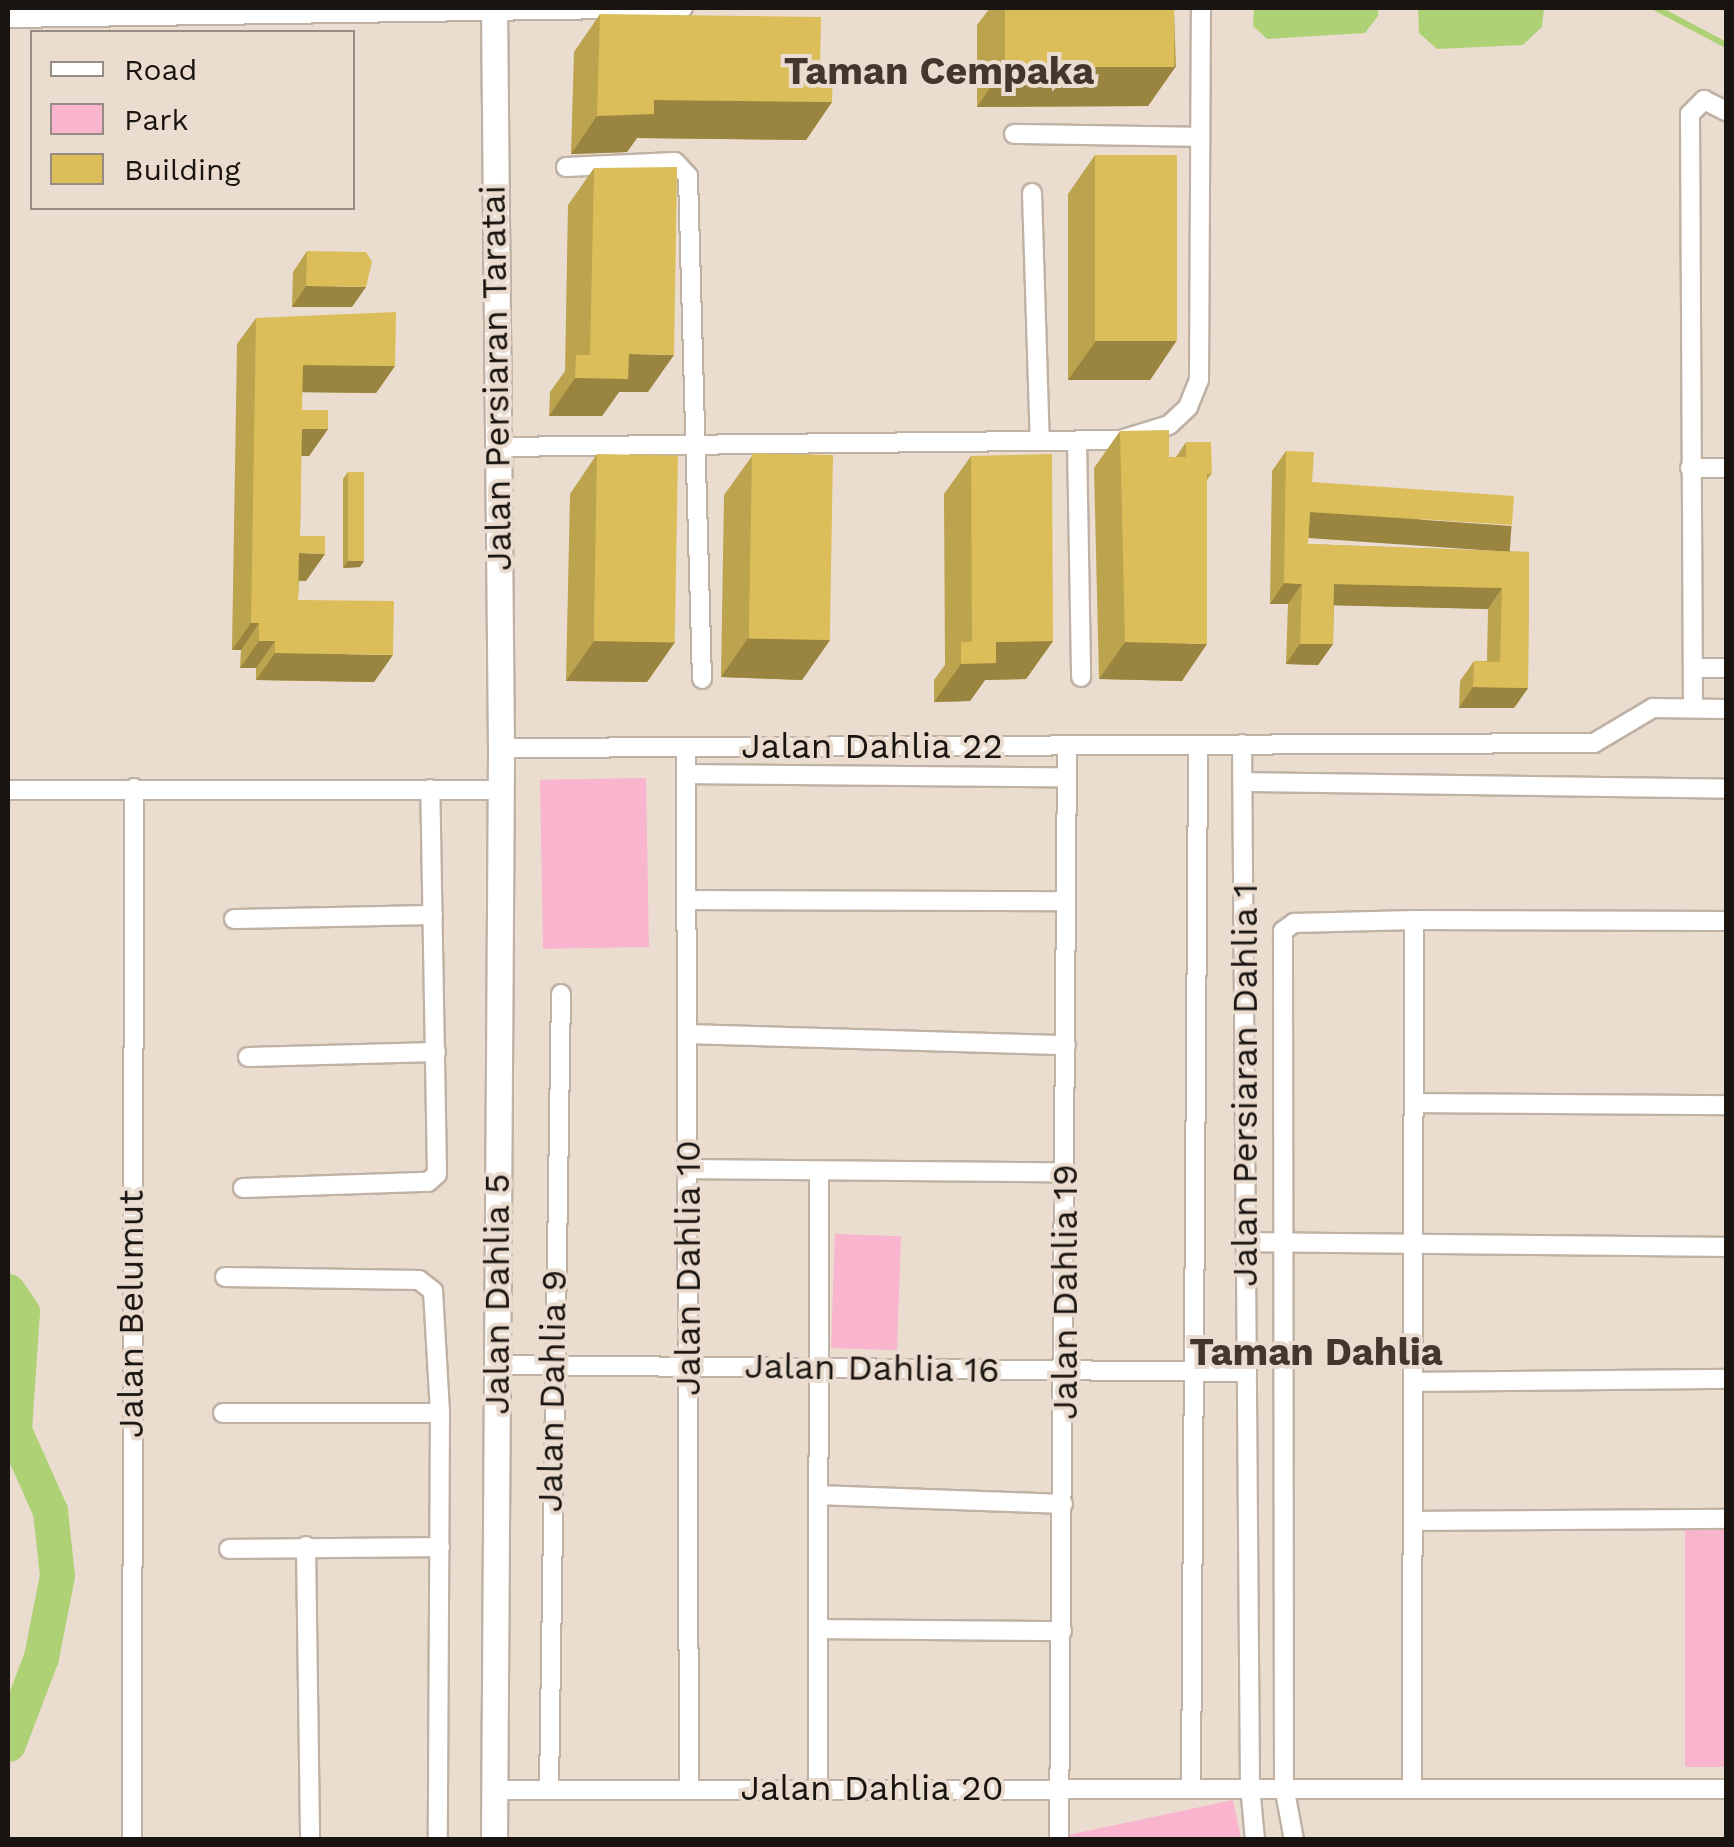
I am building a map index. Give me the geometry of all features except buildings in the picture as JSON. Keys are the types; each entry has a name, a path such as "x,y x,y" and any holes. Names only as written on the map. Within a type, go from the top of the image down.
{"street":[{"path":"8,18 683,8"},
{"path":"495,447 1077,441 1156,432 1194,397 1201,8"},
{"name":"Jalan Persiaran Taratai","path":"494,11 495,447 501,748"},
{"path":"1726,111 1704,100 1690,114 1693,708 1726,709"},
{"path":"1014,134 1200,137"},
{"path":"566,166 675,162 688,176 702,679"},
{"path":"1032,193 1040,441"},
{"path":"1077,441 1080,677"},
{"path":"1690,468 1726,468"},
{"path":"1693,668 1726,668"},
{"name":"Jalan Dahlia 22","path":"501,748 1594,742 1653,708 1693,708"},
{"name":"Jalan Persiaran Dahlia 1","path":"1242,744 1250,1786 1256,1840"},
{"name":"Jalan Dahlia 19","path":"1060,1840 1067,745"},
{"name":"Jalan Persiaran Dahlia 1","path":"1192,1786 1198,745"},
{"name":"Jalan Dahlia 10","path":"686,747 689,1789"},
{"name":"Jalan Dahlia 5","path":"494,1840 501,748"},
{"path":"686,774 1067,776"},
{"path":"1243,782 1726,789"},
{"name":"Jalan Belumut","path":"132,1840 134,788"},
{"path":"244,1188 428,1182 440,1164 430,789"},
{"path":"8,790 501,790"},
{"path":"687,900 1066,902"},
{"path":"234,919 433,915"},
{"path":"1412,1787 1418,1244 1414,920"},
{"path":"1294,1840 1284,1786 1286,926 1414,920 1726,922"},
{"name":"Jalan Dahlia 9","path":"549,1790 550,1366 561,994"},
{"path":"687,1034 1066,1046"},
{"path":"248,1056 436,1052"},
{"path":"1416,1104 1726,1104"},
{"path":"687,1170 1066,1172"},
{"path":"818,1788 819,1173"},
{"path":"1246,1242 1726,1246"},
{"name":"Jalan Dahlia 5","path":"225,1276 420,1280 434,1300 440,1412 438,1840"},
{"name":"Jalan Dahlia 16","path":"496,1365 1247,1372"},
{"path":"1416,1382 1726,1380"},
{"path":"222,1413 440,1412"},
{"path":"819,1495 1064,1504"},
{"path":"1415,1521 1726,1519"},
{"path":"306,1546 310,1840"},
{"path":"229,1549 440,1548"},
{"path":"818,1630 1062,1631"},
{"name":"Jalan Dahlia 20","path":"495,1790 1192,1786 1726,1789"}],"green space":[{"path":"646,778 649,947 543,949 540,780"},
{"path":"835,1234 901,1236 897,1350 831,1348"},
{"path":"1685,1529 1726,1529 1726,1767 1685,1767"},
{"path":"1233,1800 1241,1839 1071,1840 1070,1835"}],"shaded area":[{"path":"1254,8 1378,8 1378,16 1365,33 1267,39 1253,26"},
{"path":"1418,8 1544,8 1542,27 1523,45 1437,49 1419,33"}],"waterway":[{"path":"1656,8 1726,45"},
{"path":"8,1291 22,1312 14,1430 50,1511 57,1575 41,1657 8,1744"}],"district":[{"name":"Taman Cempaka","path":"939,72"},
{"name":"Taman Dahlia","path":"1316,1353"}]}
